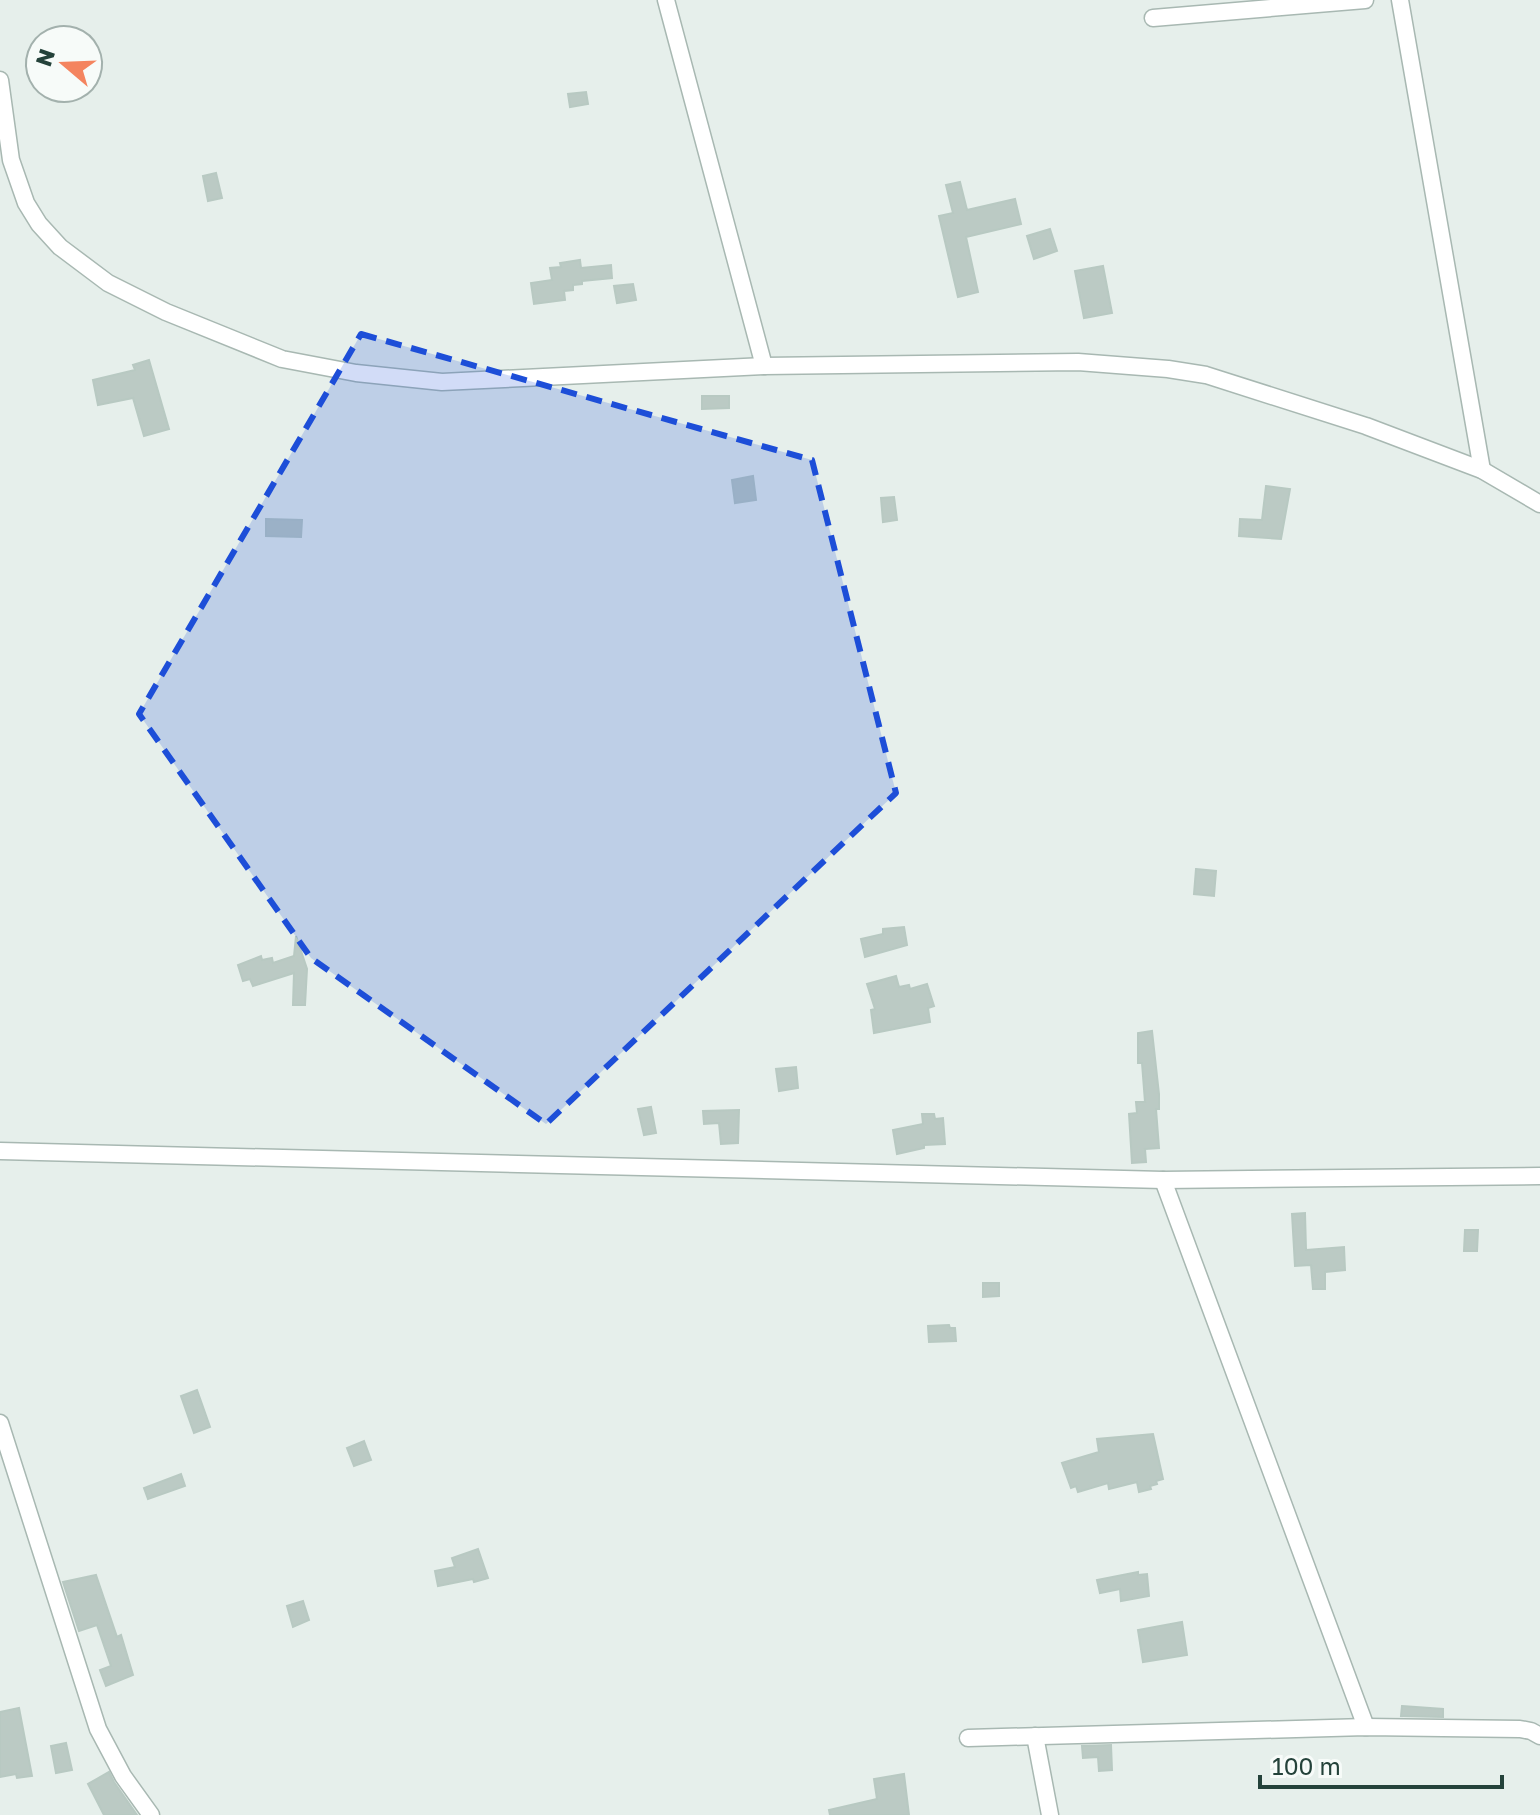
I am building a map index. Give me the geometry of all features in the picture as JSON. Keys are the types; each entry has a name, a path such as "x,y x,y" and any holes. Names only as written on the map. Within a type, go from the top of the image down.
{"street":[{"path":"666,0 764,366"},
{"path":"1153,18 1365,0"},
{"path":"1400,0 1482,470"},
{"path":"0,80 11,160 16,174 33,213 60,247 108,283 166,312 282,359 356,373 442,382 764,366 1078,362 1168,369 1206,375 1252,388 1366,426 1482,470 1540,504"},
{"path":"0,1151 1163,1180 1540,1176"},
{"path":"1163,1180 1366,1727"},
{"path":"0,1423 98,1729 123,1776 151,1815"},
{"path":"968,1738 1366,1727 1520,1729 1540,1736"},
{"path":"1035,1736 1050,1815"}],"highlighted area":[{"path":"361,334 812,460 896,793 546,1124 311,958 139,714"}],"building":[{"path":"586,92 588,104 570,107 568,94"},
{"path":"216,173 222,198 208,201 203,176"},
{"path":"960,182 967,210 1015,199 1021,224 966,237 978,292 958,297 939,216 953,213 946,185"},
{"path":"1050,229 1057,251 1034,259 1027,236"},
{"path":"580,260 581,268 611,265 612,278 582,281 582,284 573,285 573,290 564,291 565,300 534,304 531,283 552,280 550,268"},
{"path":"1103,266 1112,313 1084,318 1075,271"},
{"path":"633,284 636,300 617,303 614,286"},
{"path":"149,360 169,429 144,436 133,398 98,405 93,380 135,370 133,365"},
{"path":"702,396 729,396 729,408 702,409"},
{"path":"753,476 756,500 735,503 732,480"},
{"path":"1266,486 1290,489 1281,539 1239,536 1240,519 1262,520"},
{"path":"894,497 897,520 883,522 881,498"},
{"path":"266,519 302,520 301,537 266,536"},
{"path":"1196,869 1216,871 1214,896 1194,894"},
{"path":"904,927 907,945 865,957 861,939 883,934 883,929"},
{"path":"296,936 307,969 305,1005 293,1005 294,973 253,986 250,979 243,981 238,965 261,956 262,960 272,958 273,963 294,956"},
{"path":"896,976 899,987 909,985 910,989 927,984 934,1006 928,1008 930,1022 874,1033 871,1010 875,1009 867,984"},
{"path":"1152,1031 1159,1094 1159,1109 1156,1109 1159,1148 1145,1149 1146,1162 1132,1163 1129,1114 1137,1113 1136,1102 1145,1102 1142,1063 1138,1063 1138,1033"},
{"path":"796,1067 798,1088 779,1091 776,1069"},
{"path":"651,1107 656,1133 644,1135 638,1109"},
{"path":"739,1110 738,1143 721,1144 719,1123 704,1124 703,1111"},
{"path":"922,1114 934,1114 935,1119 943,1118 945,1144 924,1145 924,1148 897,1154 893,1130 923,1124"},
{"path":"1305,1213 1306,1250 1344,1247 1345,1270 1325,1272 1325,1289 1313,1289 1311,1265 1295,1266 1292,1214"},
{"path":"1465,1230 1478,1230 1477,1251 1464,1251"},
{"path":"983,1283 999,1283 999,1296 983,1297"},
{"path":"949,1325 955,1328 956,1341 929,1342 928,1326"},
{"path":"197,1390 210,1427 194,1433 181,1396"},
{"path":"1153,1434 1163,1479 1150,1486 1151,1489 1139,1492 1137,1482 1109,1489 1108,1483 1078,1492 1076,1486 1071,1488 1062,1463 1099,1452 1097,1439"},
{"path":"364,1441 371,1460 354,1466 347,1448"},
{"path":"181,1474 185,1486 148,1499 144,1488"},
{"path":"478,1549 488,1578 438,1586 435,1571 455,1567 452,1558"},
{"path":"1138,1572 1138,1575 1147,1574 1149,1596 1121,1601 1120,1589 1100,1593 1097,1580"},
{"path":"96,1575 117,1637 121,1635 133,1675 106,1686 100,1670 111,1666 97,1625 79,1631 63,1582"},
{"path":"303,1601 309,1620 293,1627 287,1606"},
{"path":"1182,1622 1187,1655 1143,1662 1138,1630"},
{"path":"1402,1706 1443,1709 1443,1717 1401,1716"},
{"path":"19,1708 32,1776 17,1778 16,1774 0,1777 0,1712"},
{"path":"66,1743 72,1770 56,1773 51,1746"},
{"path":"1111,1745 1112,1770 1099,1771 1098,1757 1083,1758 1082,1746"},
{"path":"109,1772 137,1815 104,1815 88,1784"},
{"path":"904,1774 909,1815 830,1815 829,1810 877,1799 874,1779"}]}
